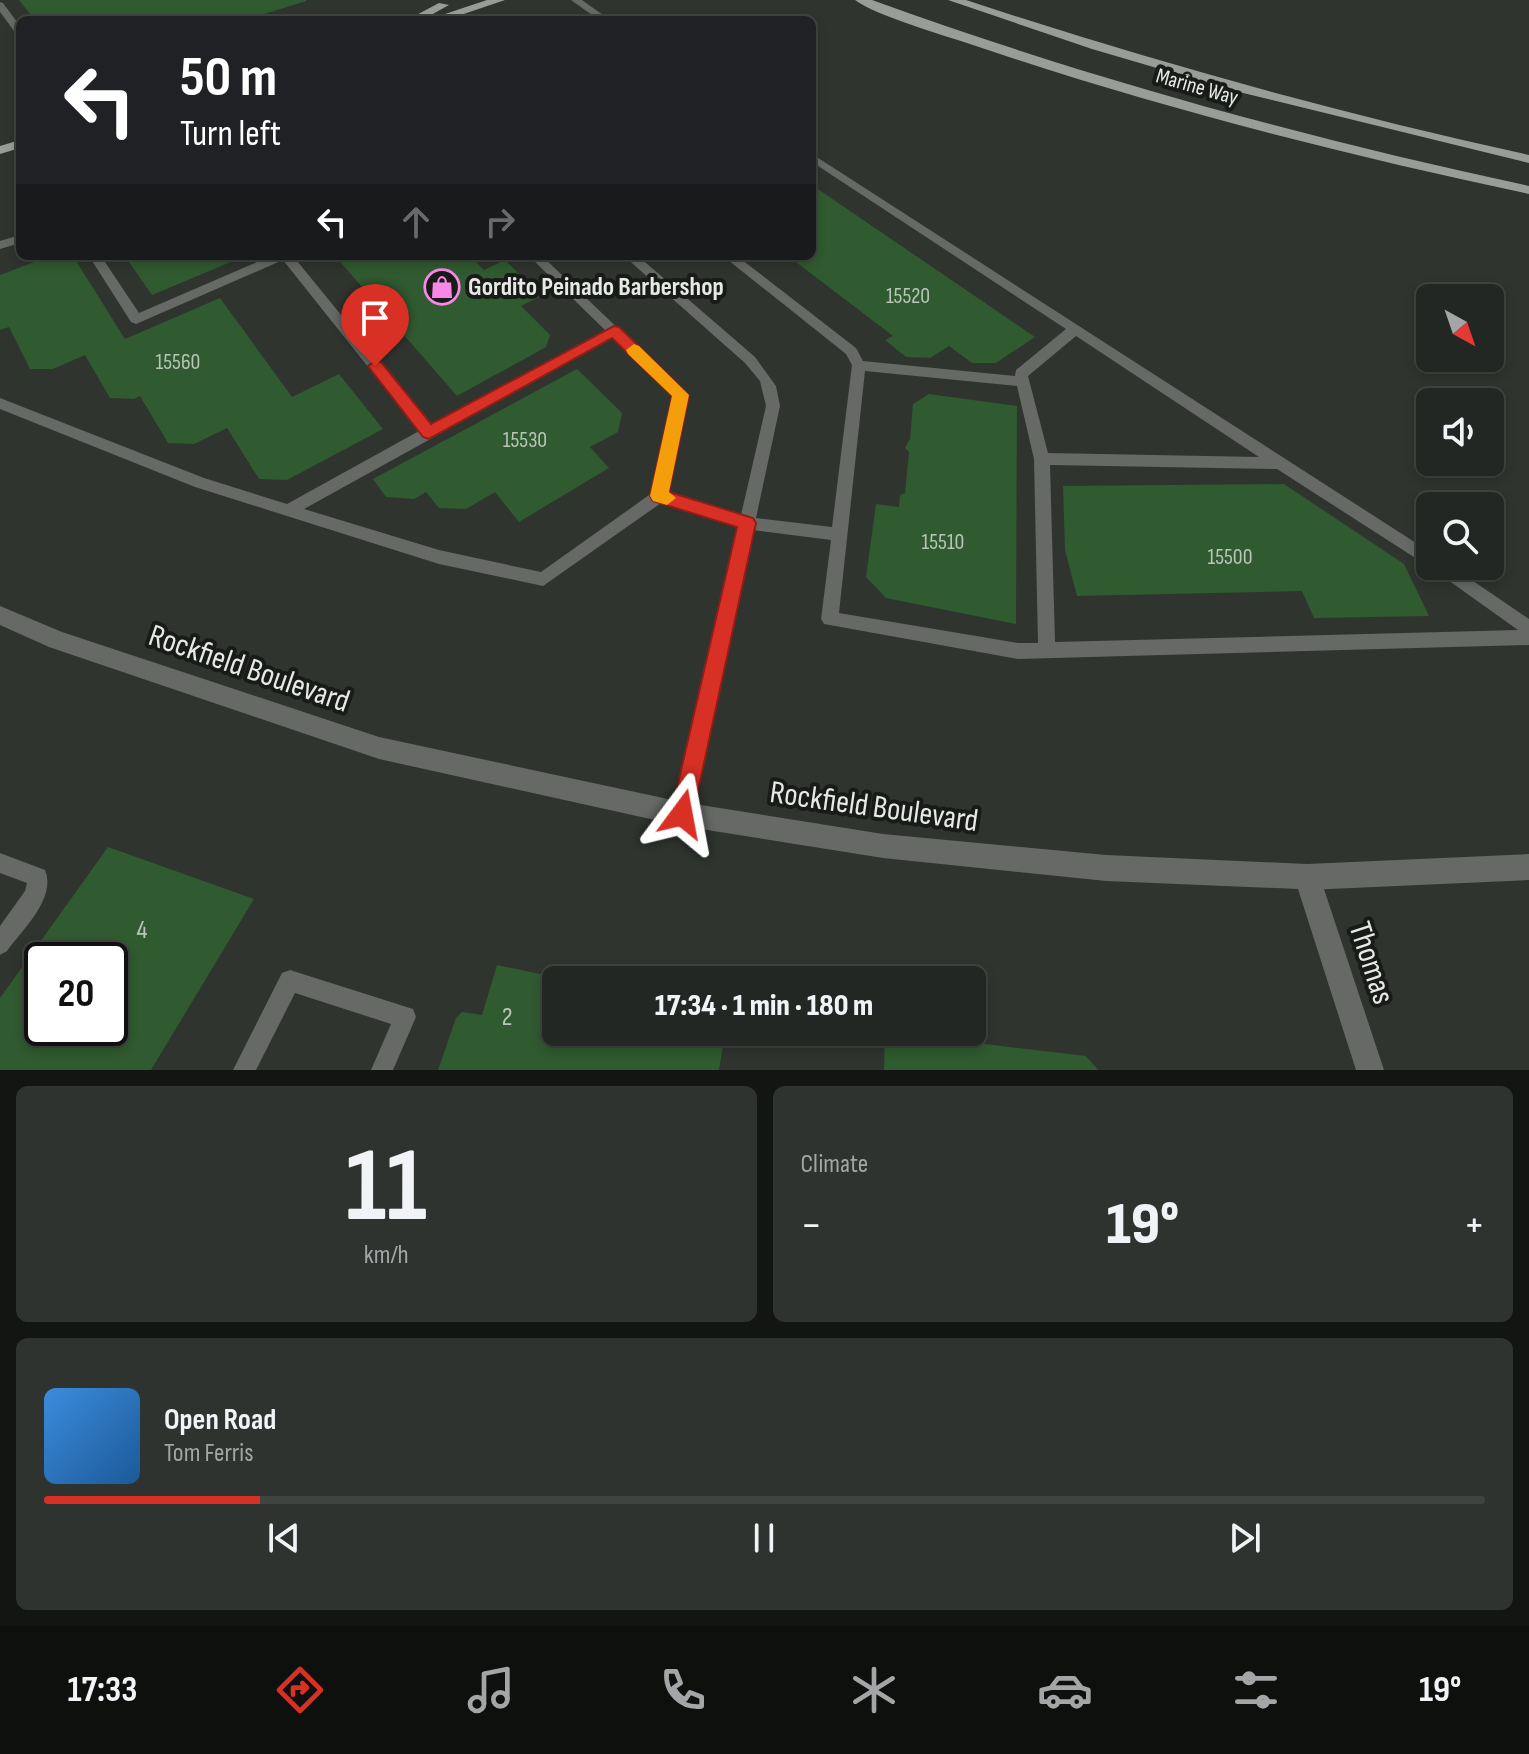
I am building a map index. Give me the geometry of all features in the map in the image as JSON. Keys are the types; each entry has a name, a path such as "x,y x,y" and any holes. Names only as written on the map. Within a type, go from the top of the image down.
{"main road":[{"path":"421,16 454,0"},
{"path":"446,16 499,0"},
{"name":"Marine Way","path":"861,0 1057,67 1223,115 1350,149 1529,190"},
{"name":"Marine Way","path":"954,0 1114,53 1323,112 1529,159"}],"street":[{"name":"Rockfield Boulevard","path":"0,615 57,640 379,748 682,814 883,846 1106,868 1307,877 1529,867"},
{"name":"Thomas","path":"1307,877 1370,1070"}],"lane":[{"path":"576,0 599,16"},
{"path":"0,5 16,27"},
{"path":"816,160 1416,552"},
{"path":"98,260 136,319 275,260"},
{"path":"287,260 429,433"},
{"path":"0,403 200,483 439,557 543,579 659,496 681,395 539,260"},
{"path":"635,260 750,360 766,376 773,389 773,406 682,814"},
{"path":"734,260 851,351 859,365 830,619 1018,651 1529,637"},
{"path":"1047,650 1042,459 1021,374 1074,330"},
{"path":"289,510 614,331"},
{"path":"859,365 1023,382"},
{"path":"1042,459 1280,463"},
{"path":"659,496 747,523 840,535"},
{"path":"1459,580 1529,628"},
{"path":"0,863 38,877 35,895 0,944"},
{"path":"244,1070 290,981 405,1017 382,1070"}],"building":[{"path":"19,0 306,0 258,16 32,16"},
{"path":"816,188 1035,337 996,363 972,363 949,346 930,358 906,357 885,340 893,336 793,260 816,260"},
{"path":"39,260 76,260 125,339 220,298 292,397 339,374 383,429 287,480 259,479 227,428 194,444 168,443 140,396 134,399 110,398 85,355 53,369 30,369 9,327 0,330 0,275"},
{"path":"128,260 235,260 152,295"},
{"path":"338,260 474,260 484,270 505,260 541,296 521,306 550,335 546,347 457,396"},
{"path":"577,369 622,413 618,432 590,447 609,468 519,522 495,492 466,509 439,508 426,492 414,499 386,497 373,479"},
{"path":"929,394 1017,406 1016,624 886,598 866,577 876,504 899,507 900,495 905,493 909,452 905,448 910,439 913,404"},
{"path":"1284,484 1404,564 1429,616 1314,618 1302,591 1077,596 1065,550 1063,486"},
{"path":"108,847 254,899 151,1070 0,1070 0,998 24,964 24,1046 128,1046 128,942 40,942"},
{"path":"497,965 542,974 542,1046 723,1046 719,1070 438,1070 456,1018 462,1012 482,1015"},
{"path":"986,1044 1086,1056 1098,1070 884,1070 885,1046"}],"slow traffic":[{"path":"634,350 681,395 659,496 667,498"}],"place":[{"name":"Gordito Peinado Barbershop","path":"442,287"}],"route":[{"path":"375,366 429,433 614,331 681,395 659,496 747,523 682,814"}]}
